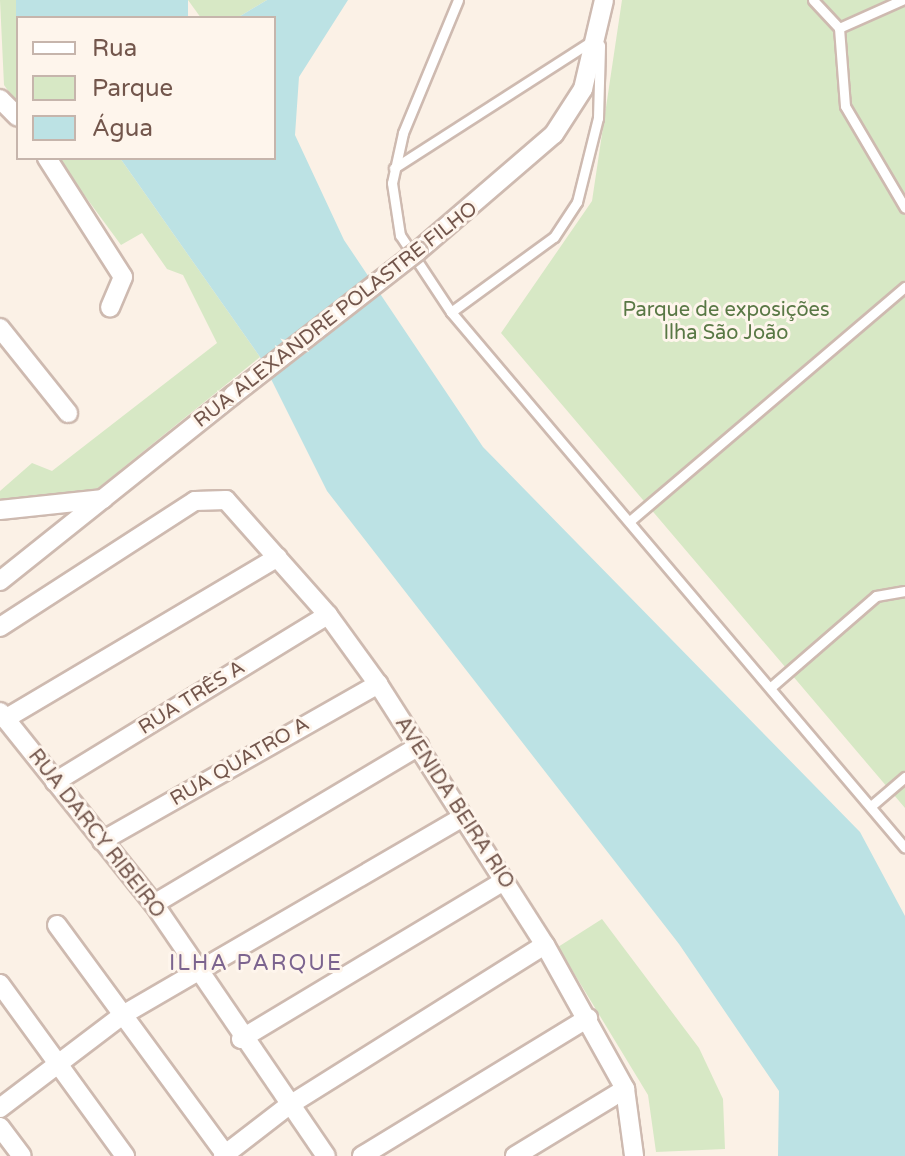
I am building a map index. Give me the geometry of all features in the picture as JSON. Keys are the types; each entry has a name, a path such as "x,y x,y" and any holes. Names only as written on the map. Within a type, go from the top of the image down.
{"street":[{"name":"RUA ALEXANDRE POLASTRE FILHO","path":"0,581 418,251 554,134 583,89 600,35 604,0"},
{"path":"0,99 16,115"},
{"path":"48,160 123,277 110,307"},
{"path":"0,328 68,413"},
{"name":"AVENIDA BEIRA RIO","path":"0,627 206,496 226,500 328,615 378,684 545,945 625,1089 634,1156"},
{"path":"0,510 110,497"},
{"path":"3,715 278,557"},
{"name":"RUA TRÊS A","path":"55,782 328,615"},
{"name":"RUA QUATRO A","path":"102,841 378,684"},
{"name":"RUA DARCY RIBEIRO","path":"3,715 154,904 241,1039 326,1156"},
{"path":"154,904 419,746"},
{"path":"0,1108 121,1016 463,817"},
{"path":"241,1039 504,881"},
{"path":"57,925 224,1155 288,1106 545,945"},
{"path":"0,984 125,1156"},
{"path":"362,1156 588,1018"},
{"path":"515,1156 625,1089"},
{"path":"0,1127 22,1156"}],"lane":[{"path":"458,0 394,168 400,235 451,312 631,520 905,848"},
{"path":"813,0 839,28 845,106 905,208"},
{"path":"839,28 902,0"},
{"path":"394,168 600,35"},
{"path":"451,312 554,237 577,202 598,118 600,35"},
{"path":"631,520 905,287"},
{"path":"771,687 876,596 905,591"},
{"path":"871,806 905,777"}],"green space":[{"path":"0,0 16,0 25,16 16,16 16,101 4,85"},
{"path":"188,0 267,0 240,16 200,16"},
{"name":"Parque de exposições Ilha São João","path":"622,0 905,0 905,808 501,333 592,201"},
{"path":"58,160 121,160 260,357 98,488 27,504 0,501 0,491 32,463 52,471 217,343 183,275 167,269 142,233 121,245"},
{"path":"602,919 699,1048 723,1099 725,1149 656,1152 648,1095 558,947"}],"water":[{"path":"16,0 188,0 188,16 16,16"},
{"path":"267,0 348,0 299,77 295,135 344,240 483,447 860,832 905,916 905,1156 778,1156 779,1091 679,944 327,491 260,357 121,160 276,160 276,16 240,16"}],"district":[{"name":"ILHA PARQUE","path":"256,964"}]}
